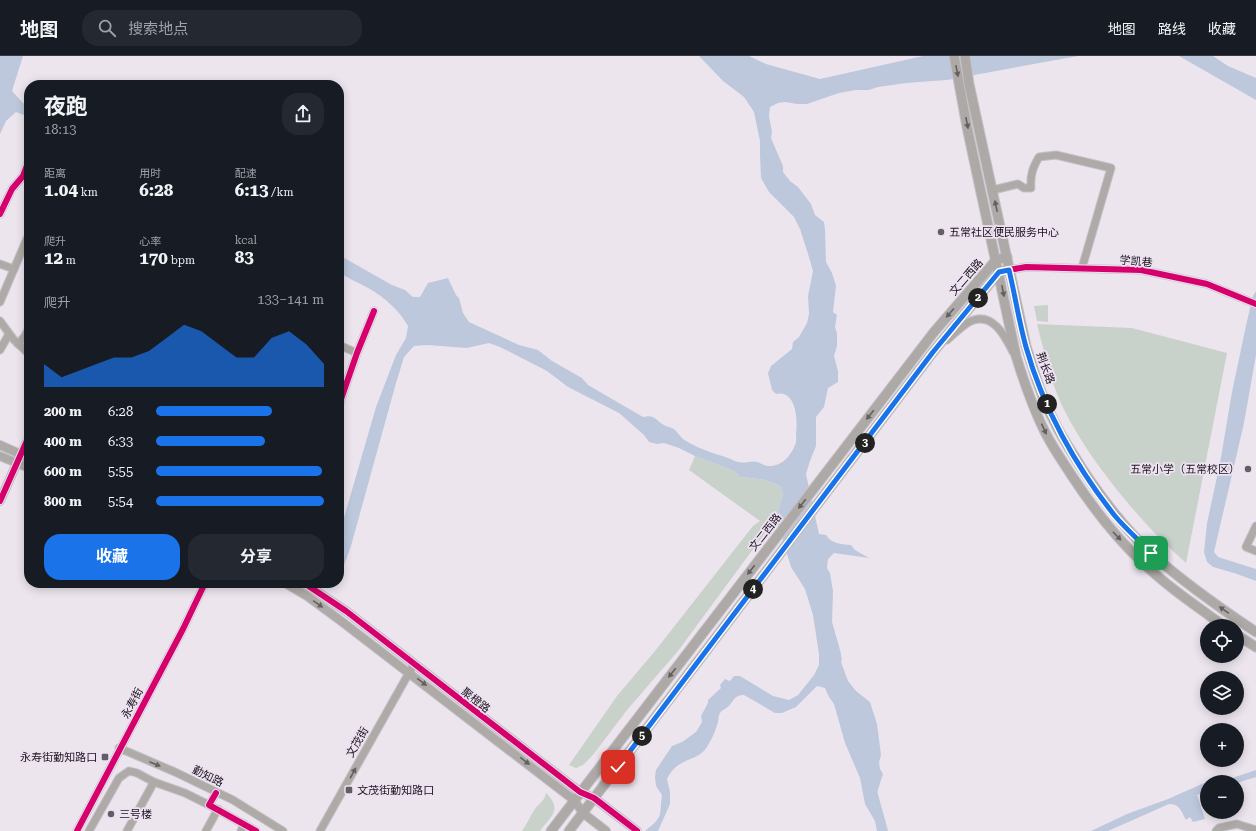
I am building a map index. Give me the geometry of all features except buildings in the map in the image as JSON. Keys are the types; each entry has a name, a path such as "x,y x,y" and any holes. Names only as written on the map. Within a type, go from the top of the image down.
{"main road":[{"path":"954,56 1018,362 1045,432 1088,502 1107,526 1142,563 1164,582 1214,619"},
{"name":"荆长路","path":"965,56 1026,346 1036,377 1054,422 1067,446 1116,517 1151,553 1198,592 1256,632"},
{"name":"文二西路","path":"551,831 934,332 996,260 1007,257"},
{"name":"文二西路","path":"569,831 933,352 999,272 1009,270"},
{"path":"1244,639 1256,647"}],"street":[{"path":"993,190 1018,184 1024,188 1031,188 1030,177 1034,165 1040,157 1056,154 1111,168 1082,268"},
{"path":"0,214 12,188 24,173"},
{"path":"0,302 24,246"},
{"path":"0,264 14,269"},
{"name":"学凯巷","path":"1009,270 1026,267 1141,270 1208,284 1256,304"},
{"path":"344,389 356,352 374,311"},
{"path":"933,352 970,322 985,320 997,326 1003,333 1018,362"},
{"path":"0,321 9,334 24,349"},
{"path":"0,350 9,334"},
{"path":"18,344 24,337"},
{"path":"344,348 356,352"},
{"path":"0,445 24,456"},
{"path":"0,501 24,446"},
{"path":"0,456 24,466"},
{"path":"1256,526 1246,547 1256,551"},
{"name":"永寿街","path":"77,831 119,748 183,629 203,588"},
{"name":"聚橙路","path":"293,588 319,604 577,796 594,798 637,831"},
{"name":"聚橙路","path":"312,588 346,611 414,664 577,796 583,813 606,831"},
{"name":"文茂街","path":"320,831 414,664"},
{"name":"勤知路","path":"119,748 175,772 233,800 283,831"},
{"path":"89,831 119,778 122,774 129,771 185,793 218,809 256,831"},
{"path":"127,831 154,782"},
{"path":"209,805 216,793"},
{"path":"206,831 218,809"},
{"path":"241,831 244,824"},
{"path":"1216,831 1219,828 1237,824 1256,830"}],"shaded area":[{"path":"1048,305 1048,322 1037,321 1034,306"},
{"path":"1037,324 1132,328 1227,353 1186,563 1160,539 1125,500 1081,440 1065,412 1053,383"},
{"path":"695,456 734,471 740,477 766,480 780,486 783,494 776,518 678,651 627,710 593,755 583,765 576,768 569,765 617,696 655,651 753,526 760,521 689,470"},
{"path":"546,793 554,804 554,813 540,831 522,831 535,809 543,800"}],"water":[{"path":"0,56 23,56 12,91 24,104 24,115 16,112 6,121 0,134"},
{"path":"699,56 749,56 766,64 820,79 923,56 1078,56 947,80 906,83 878,87 869,90 856,90 839,93 807,104 785,102 778,103 770,107 769,116 772,132 771,138 783,166 783,172 790,181 798,187 811,204 815,215 824,222 826,262 832,273 836,286 833,312 837,315 835,327 837,333 837,346 834,356 838,371 838,382 828,388 824,407 816,417 816,446 806,474 819,534 826,535 828,538 837,543 851,545 855,550 869,558 834,553 828,559 827,568 830,573 833,591 832,624 830,633 833,643 842,658 841,662 848,681 856,691 870,702 877,724 881,755 879,762 880,769 883,774 874,802 884,831 877,831 875,821 865,804 860,778 845,743 834,704 825,688 817,686 796,707 782,713 775,713 744,695 736,697 728,707 720,713 714,734 703,752 698,756 682,763 671,772 667,779 670,792 670,804 658,831 645,831 660,816 662,795 656,786 656,770 672,746 682,742 696,732 702,722 701,716 708,703 708,700 721,688 720,685 725,679 730,681 734,676 740,676 773,696 789,700 798,695 814,675 819,665 819,654 813,615 805,589 791,567 776,518 783,494 780,486 766,480 740,477 734,471 695,456 679,448 664,443 657,444 649,442 644,435 619,413 568,387 547,371 500,347 489,343 467,348 427,345 414,346 404,357 351,546 344,565 344,518 376,407 396,355 406,338 408,326 396,310 381,296 344,275 344,258 392,285 405,290 413,297 420,297 428,283 448,278 459,298 463,313 469,322 519,345 538,350 552,361 582,378 588,385 643,417 650,416 655,418 664,425 674,429 683,439 699,448 729,458 736,462 758,462 765,466 777,465 788,457 795,445 796,440 796,414 792,401 788,396 776,394 772,390 768,373 771,366 792,349 793,342 799,337 807,323 809,314 808,296 813,271 800,229 794,217 769,192 761,178 760,141 754,112 744,97 723,81"},
{"path":"1179,56 1213,56 1228,66 1256,78 1256,100"},
{"path":"1256,291 1256,355 1244,423 1214,552 1218,557 1256,569 1256,581 1213,567 1207,562 1204,552 1207,523 1220,463 1232,392 1247,321 1253,296"},
{"path":"1256,770 1256,777 1244,781 1244,775 1241,775"},
{"path":"1200,785 1200,794 1197,795 1200,804 1200,819 1205,819 1193,822 1190,817 1186,820 1176,805 1169,804 1108,831 1091,831 1127,814"}],"waterway":[{"path":"829,622 838,654"},
{"path":"874,791 885,831"}],"cycle path":[{"path":"0,214 12,189 24,173"},
{"path":"1009,270 1026,267 1141,270 1207,284 1256,304"},
{"path":"344,391 374,311"},
{"path":"0,501 24,447"},
{"path":"77,831 183,629 203,588"},
{"path":"312,588 346,611 580,792 594,798 637,831"},
{"path":"216,793 209,805 256,831"}],"place":[{"name":"五常社区便民服务中心","path":"941,232"},
{"name":"五常小学（五常校区）","path":"1248,469"},
{"name":"永寿街勤知路口","path":"105,757"},
{"name":"文茂街勤知路口","path":"349,790"},
{"name":"三号楼","path":"111,814"}],"route":[{"path":"618,767 933,352 999,272 1009,270 1026,346 1033,370 1054,422 1067,446 1098,493 1116,517 1151,553"}]}
